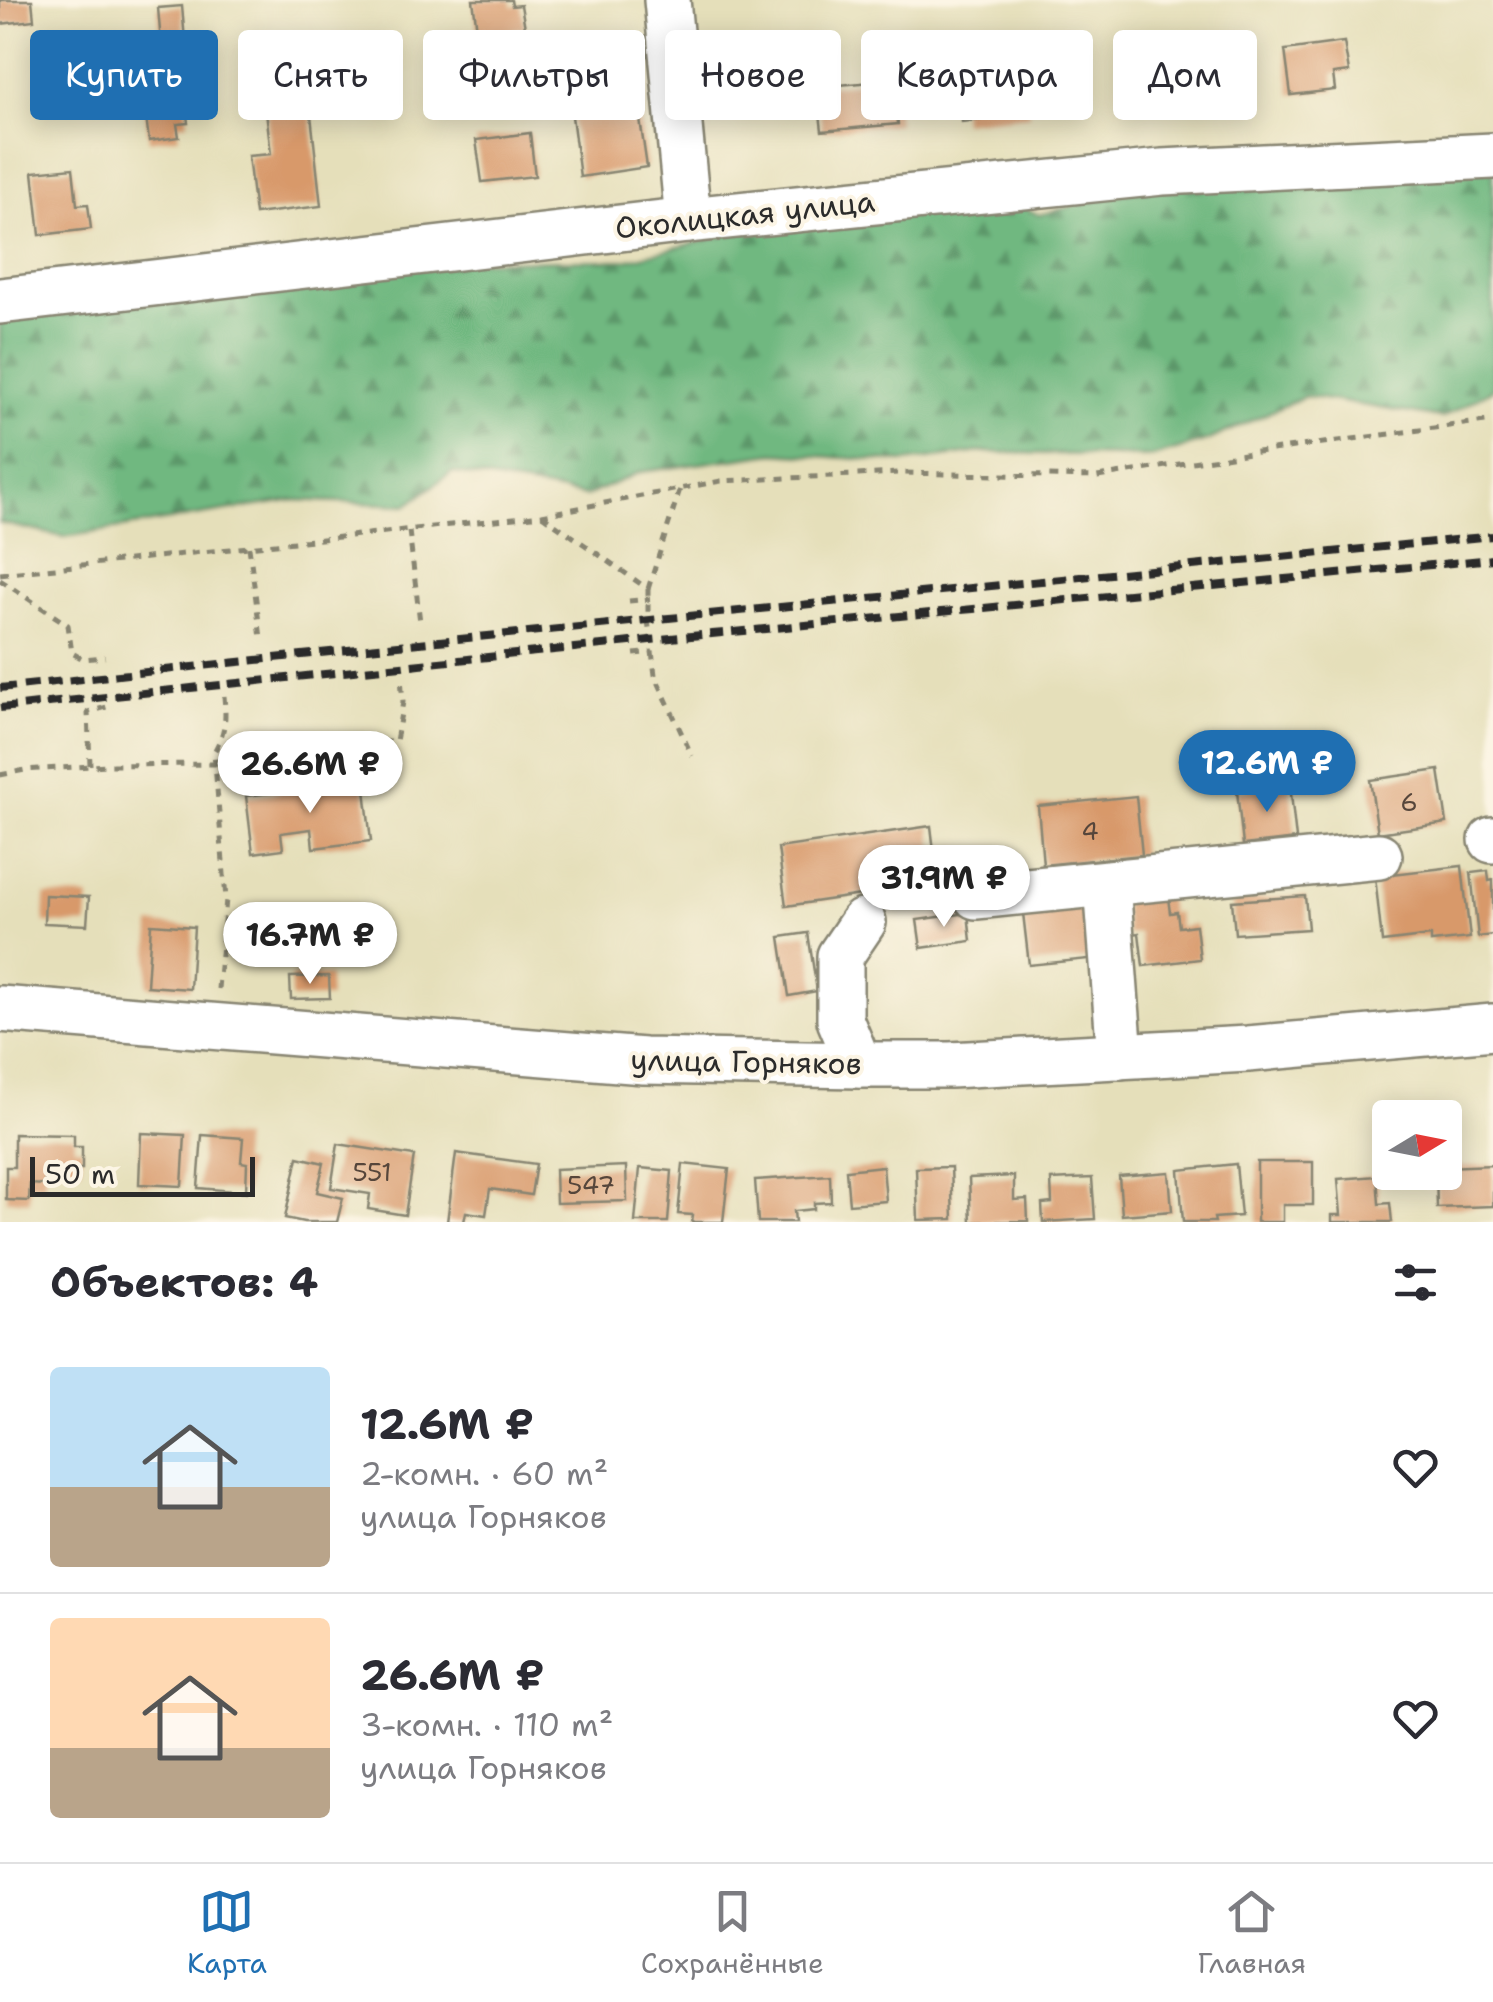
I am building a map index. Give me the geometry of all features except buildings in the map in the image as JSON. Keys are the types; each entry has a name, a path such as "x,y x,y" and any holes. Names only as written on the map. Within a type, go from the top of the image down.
{"street":[{"path":"667,0 688,220"},
{"name":"Околицкая улица","path":"0,301 688,220 1162,172 1493,156"},
{"path":"976,896 1379,856"},
{"path":"1107,884 1120,1056"},
{"path":"859,1065 840,1020 840,956 863,922"},
{"name":"улица Горняков","path":"0,1009 644,1061 859,1065 950,1065 1248,1049 1493,1026"}],"path":[{"path":"0,577 542,515 722,481 900,473 1096,477 1493,420"},
{"path":"680,489 648,589 648,620 656,675 692,756"},
{"path":"542,515 648,589"},
{"path":"408,530 420,622"},
{"path":"249,547 261,638"},
{"path":"0,577 68,625 72,654 83,659 105,657"},
{"path":"628,600 650,599"},
{"path":"634,654 654,652"},
{"path":"0,776 25,770 90,766 215,764 396,741 403,702 401,678"},
{"path":"215,1027 226,899 214,752 226,720 224,696"},
{"path":"90,766 88,712 107,707"}],"green space":[{"path":"1493,159 1493,389 1442,418 1305,396 1209,440 1153,457 980,452 904,462 774,453 640,472 586,496 452,472 407,505 294,500 64,537 0,523 0,312 206,300 285,262 626,260 775,223 984,188 1039,215 1174,180"}],"railway":[{"path":"0,688 1493,536"},
{"path":"0,708 650,640 1493,559"}]}
